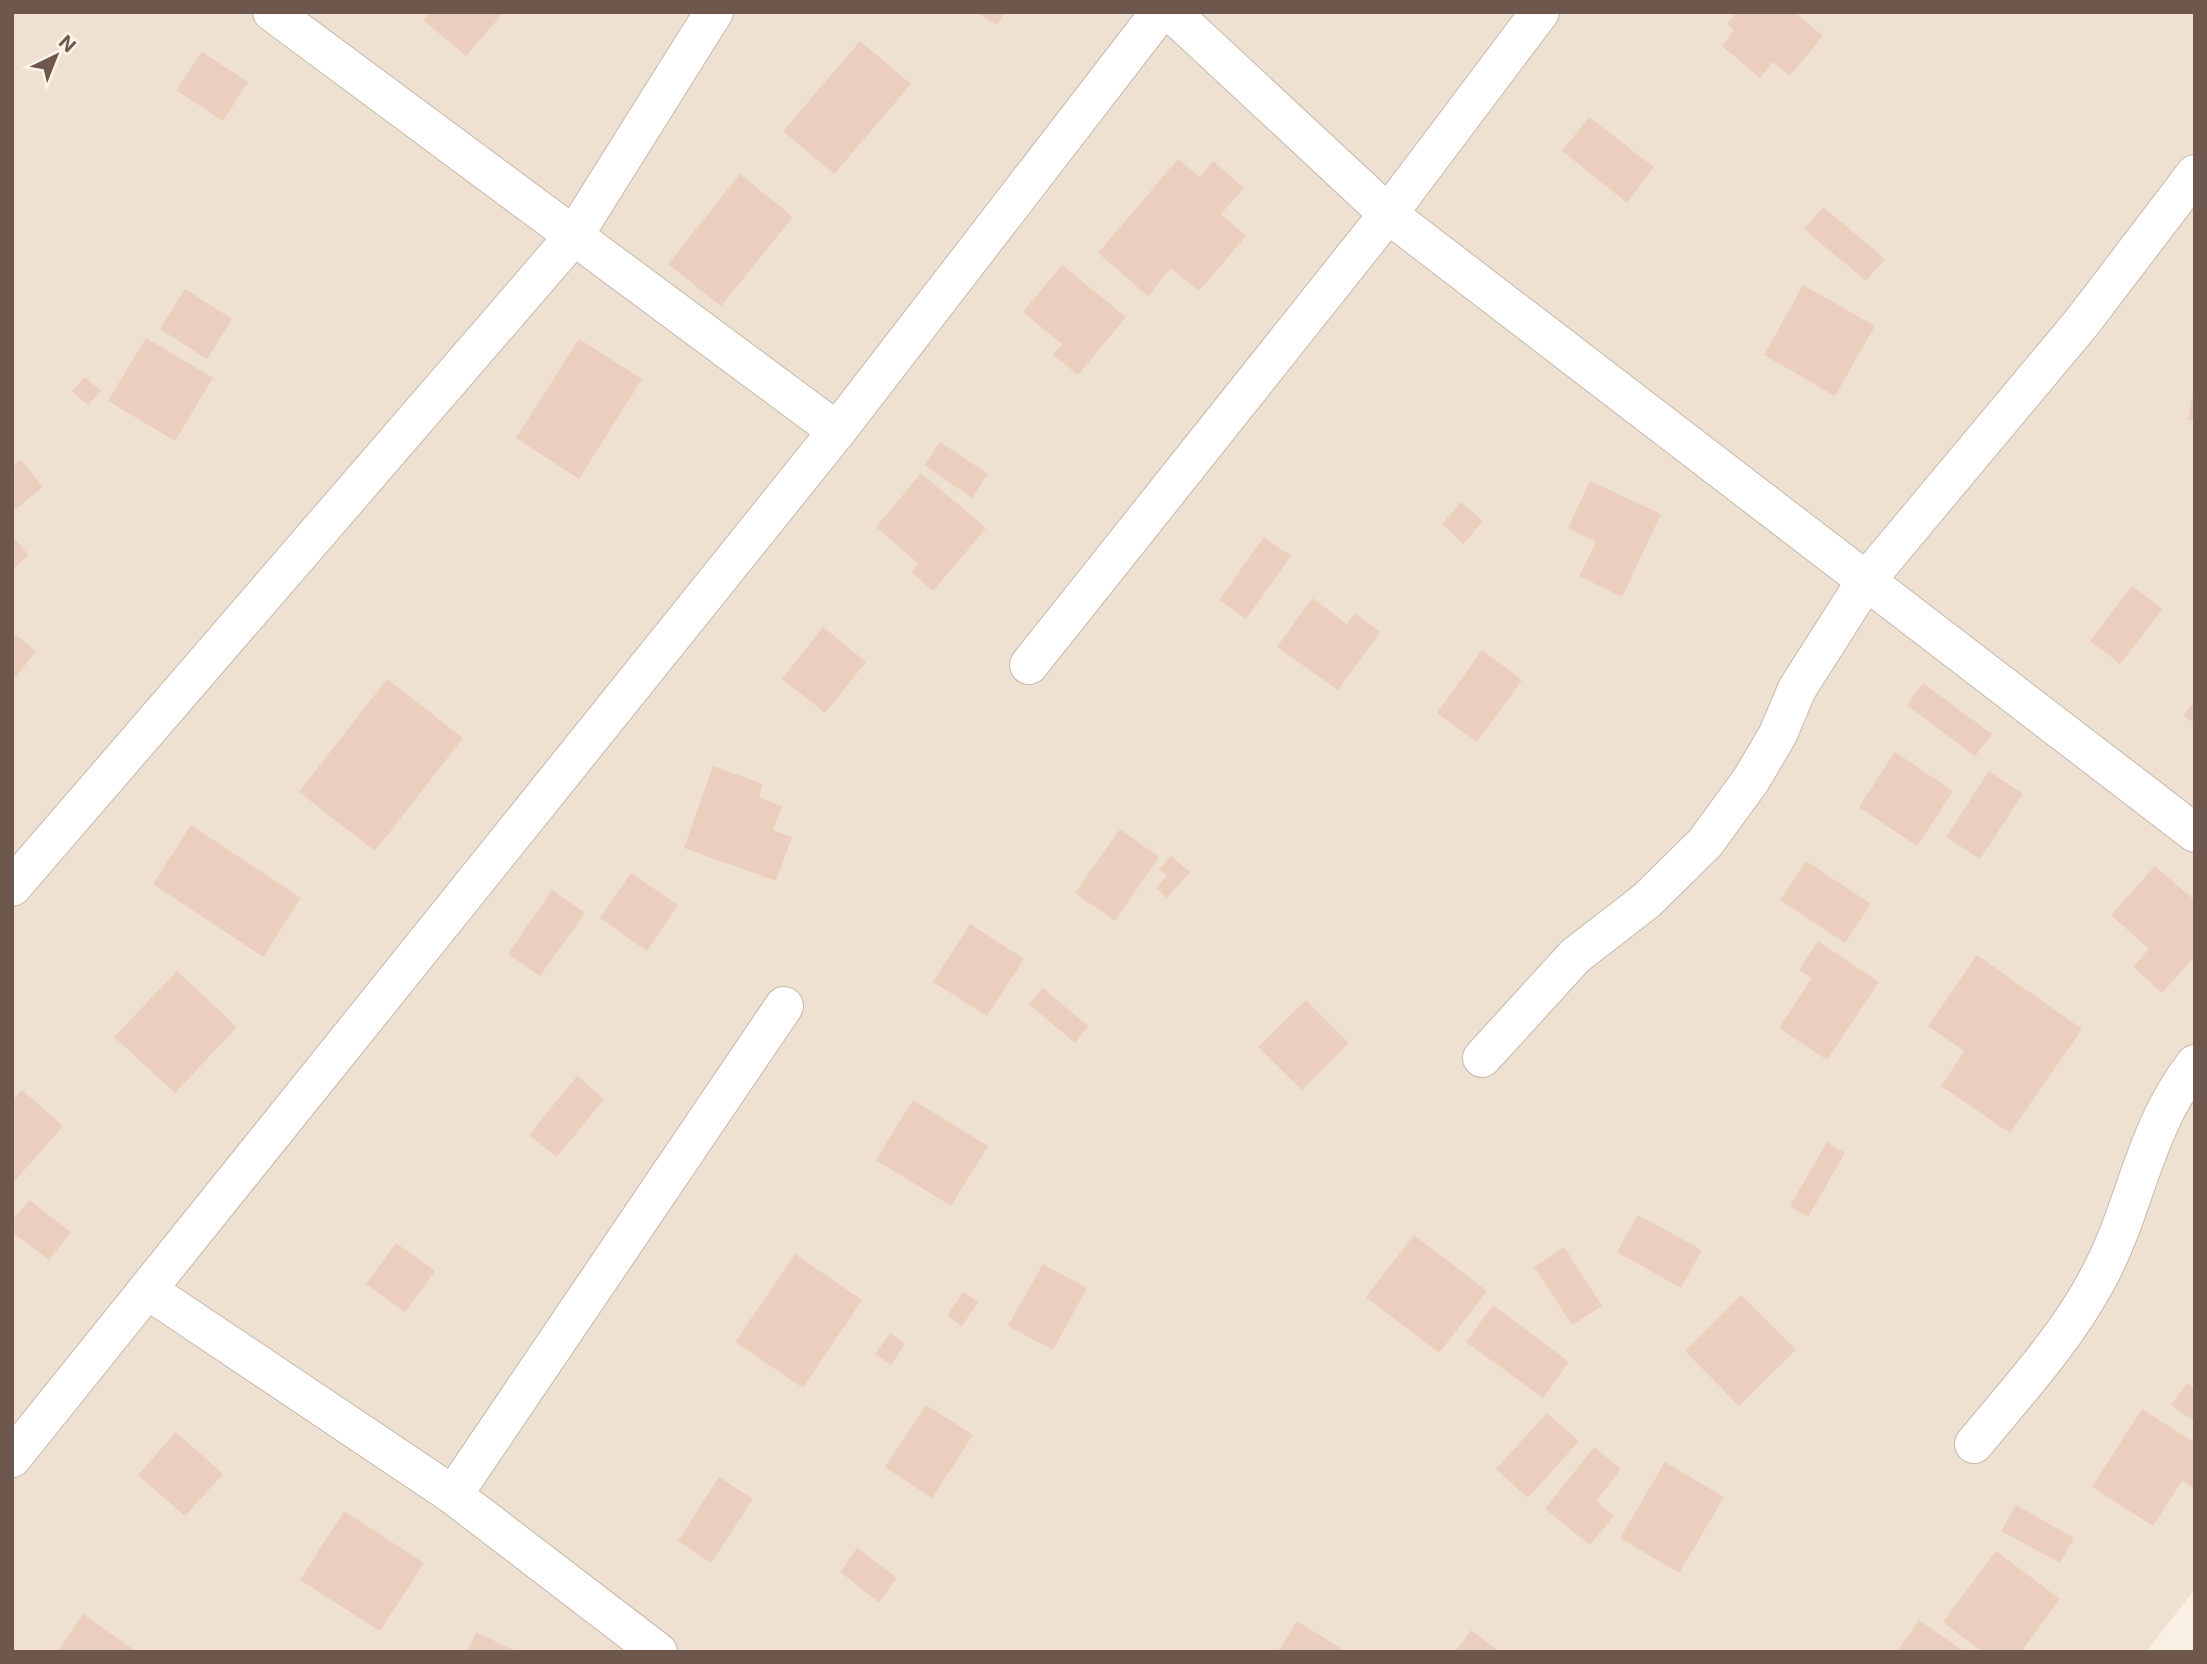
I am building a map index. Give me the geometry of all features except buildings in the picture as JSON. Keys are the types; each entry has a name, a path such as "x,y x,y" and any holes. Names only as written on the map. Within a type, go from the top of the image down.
{"street":[{"path":"272,12 837,432"},
{"path":"12,887 573,237 714,12"},
{"path":"12,1458 149,1291 837,432 1160,12"},
{"path":"1171,12 1388,214 2195,833"},
{"path":"1029,665 1388,214 1540,12"},
{"path":"1482,1058 1575,956 1646,901 1705,844 1751,780 1778,734 1797,689 1865,582 2083,321 2195,174"},
{"path":"453,1495 784,1006"},
{"path":"1974,1444 2039,1365 2096,1283 2122,1224 2155,1127 2195,1064"},
{"path":"149,1291 453,1495 658,1652"}],"shaded area":[{"path":"12,12 2195,12 2195,1589 2146,1652 12,1652"}]}
